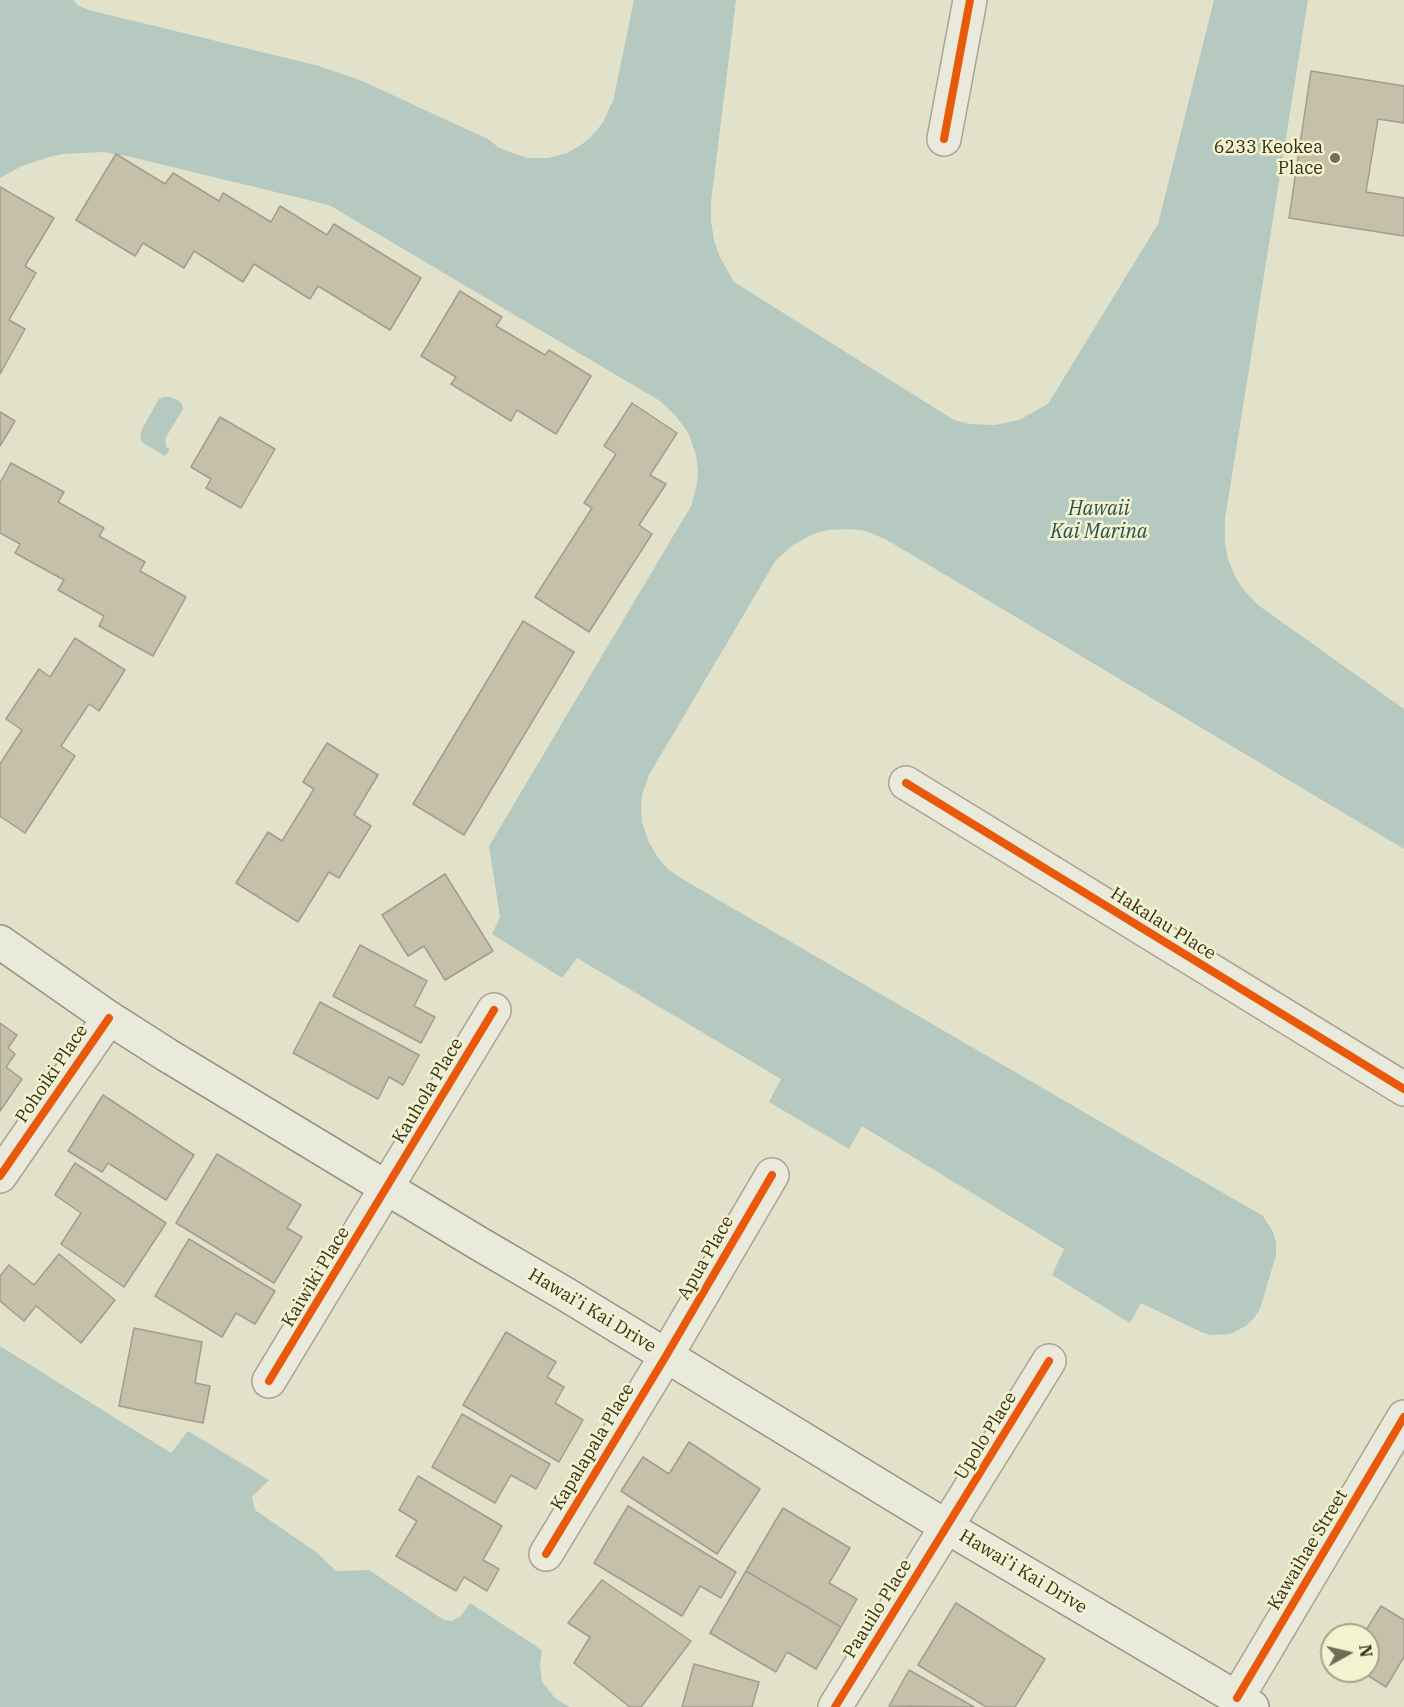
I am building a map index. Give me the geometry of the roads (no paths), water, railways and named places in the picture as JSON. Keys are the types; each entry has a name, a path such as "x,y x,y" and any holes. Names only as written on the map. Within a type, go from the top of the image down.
{"street":[{"path":"944,139 970,0"},
{"name":"Hakalau Place","path":"906,783 1404,1089"},
{"name":"Hawai’i Kai Drive","path":"0,942 109,1018 167,1055 386,1188 567,1294 947,1527 1242,1703"},
{"name":"Kauhola Place","path":"386,1188 495,1010"},
{"name":"Pohoiki Place","path":"0,1176 109,1018"},
{"name":"Apua Place","path":"666,1356 772,1175"},
{"name":"Kaiwiki Place","path":"269,1381 386,1188"},
{"name":"Kapalapala Place","path":"546,1554 666,1356"},
{"name":"Upolo Place","path":"947,1527 1049,1361"},
{"name":"Kawaihae Street","path":"1242,1703 1404,1417"},
{"name":"Paauilo Place","path":"835,1707 947,1527"}],"water":[{"name":"Hawaii Kai Marina","path":"0,0 73,0 79,6 89,10 319,66 362,81 488,139 498,147 510,152 528,158 548,158 567,153 578,147 589,139 602,124 613,101 634,0 736,0 711,202 714,240 720,257 734,282 954,420 970,424 995,425 1019,420 1048,404 1158,224 1214,0 1308,0 1225,519 1225,543 1234,574 1242,588 1258,605 1404,709 1404,849 887,540 866,531 850,529 828,530 813,534 793,545 776,560 649,775 642,795 641,808 642,822 648,841 659,859 679,877 1263,1216 1273,1232 1276,1255 1260,1309 1246,1326 1230,1334 1211,1335 1141,1303 1130,1323 1052,1275 1064,1249 862,1126 849,1149 769,1102 781,1079 577,958 562,978 492,934 500,917 489,846 691,506 698,470 689,434 676,416 660,401 329,205 104,152 62,154 49,157 22,166 0,178"},
{"path":"163,397 177,400 182,404 183,409 165,439 166,447 170,449 165,456 143,443 140,438 142,429 159,399"},
{"path":"0,1346 171,1453 188,1431 269,1480 252,1497 255,1510 316,1552 336,1571 369,1570 444,1620 451,1621 460,1617 470,1603 542,1650 540,1665 542,1682 556,1699 570,1707 0,1707"}],"place":[{"name":"6233 Keokea Place","path":"1335,158"}]}
